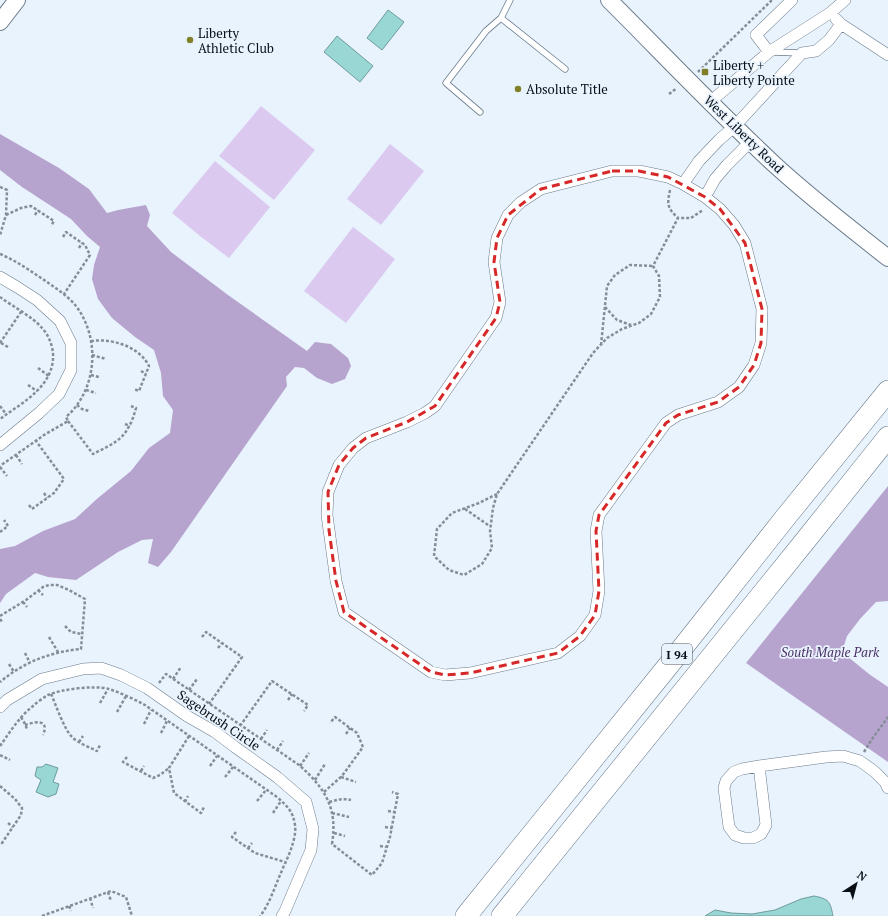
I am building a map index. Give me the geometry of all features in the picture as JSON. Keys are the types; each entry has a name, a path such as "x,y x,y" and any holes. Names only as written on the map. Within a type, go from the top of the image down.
{"highway":[{"name":"I 94","path":"466,916 888,392"},
{"name":"I 94","path":"502,916 888,437"}],"main road":[{"path":"0,22 17,0"},
{"name":"West Liberty Road","path":"609,0 776,166 888,258"}],"street":[{"path":"769,52 756,34 792,0"},
{"path":"710,102 769,52 830,13 845,0"},
{"path":"830,13 841,24 888,55"},
{"path":"683,184 699,161 735,126 802,53 816,51 829,40 841,24"},
{"path":"705,197 714,179 751,141"},
{"path":"612,171 639,171 668,177 683,184 705,197 720,209 734,226 744,243 762,309 761,343 754,365 739,387 718,402 678,415 666,423 599,515 596,531 599,591 595,614 580,636 558,653 470,673 445,675 431,672 344,612 336,581 327,515 328,492 339,465 353,448 366,438 407,422 435,406 496,318 500,302 494,262 497,238 508,215 521,202 541,189 612,171"},
{"path":"0,277 37,300 60,321 71,344 71,370 59,394 0,446"},
{"name":"Sagebrush Circle","path":"2,701 42,679 83,669 101,668 121,675 147,688 187,716 215,732 276,777 306,802 313,829 311,850 282,916"},
{"path":"759,766 766,825 761,834 753,838 744,838 735,835 729,827 724,788 726,781 734,772 742,769 759,766 826,757 843,756 860,761 876,772 888,788"}],"lane":[{"path":"480,112 446,83 486,31 501,18 510,0"},
{"path":"501,18 565,69"},
{"path":"769,52 802,53"}],"path":[{"path":"698,71 772,0"},
{"path":"669,94 674,90"},
{"path":"0,187 7,190 6,215 0,235"},
{"path":"670,190 667,202 671,212 678,218 691,218 703,210"},
{"path":"6,215 31,206 54,221 51,226"},
{"path":"35,215 38,210"},
{"path":"653,266 678,218"},
{"path":"63,237 66,232 85,245 90,255 64,294"},
{"path":"79,248 82,243"},
{"path":"0,254 26,267 64,294 83,316 91,341 93,359 91,375 86,390 77,405 66,418 93,454 110,446 126,433 136,408 131,406"},
{"path":"601,345 606,286 615,275 630,265 653,266"},
{"path":"497,494 479,503 452,513 437,528 434,556 449,570 464,575 482,564 492,548 490,531 493,508 497,494 592,353 607,338 622,329 639,323 651,314 660,297 659,276 653,266"},
{"path":"0,298 42,328 48,336 52,346 53,355 52,367 49,376 43,385 0,419"},
{"path":"605,306 617,320 631,326"},
{"path":"8,347 0,343 21,312"},
{"path":"91,341 98,340 124,345 134,350 147,361 149,366 140,391 134,390"},
{"path":"92,355 106,359"},
{"path":"38,368 49,376"},
{"path":"141,372 146,374"},
{"path":"91,375 99,377"},
{"path":"28,384 37,391"},
{"path":"86,390 96,393"},
{"path":"77,405 89,412"},
{"path":"0,406 6,414"},
{"path":"7,476 0,466 44,435 68,421"},
{"path":"125,424 130,426"},
{"path":"29,505 32,509 54,493 64,479 36,441"},
{"path":"16,455 22,464"},
{"path":"44,493 47,498"},
{"path":"464,509 491,527"},
{"path":"0,532 8,526 4,520"},
{"path":"0,682 30,662 39,658 58,652 81,649 84,599 57,585 49,585 38,590 0,618 3,623"},
{"path":"38,590 42,596"},
{"path":"23,602 27,607"},
{"path":"65,626 71,632 82,634"},
{"path":"202,637 206,632 242,657 209,704"},
{"path":"49,637 58,652"},
{"path":"218,648 222,643"},
{"path":"25,653 30,662"},
{"path":"9,664 14,672"},
{"path":"173,679 181,667"},
{"path":"158,684 166,674 300,766 315,780 329,802 334,825 332,844 372,875 382,863 392,828 398,794 392,792"},
{"path":"189,690 197,679"},
{"path":"240,726 272,680 308,705 304,711"},
{"path":"0,746 20,717 33,705 51,694 84,687 108,689 132,698 151,710 266,790 289,808 296,826 295,837 264,911 260,916"},
{"path":"100,703 108,689"},
{"path":"51,694 70,736 97,751 100,745"},
{"path":"288,700 292,694"},
{"path":"117,712 126,696"},
{"path":"144,724 151,710"},
{"path":"20,717 27,729"},
{"path":"324,792 341,777 363,748 357,733 335,717 330,723"},
{"path":"860,761 866,747 888,717"},
{"path":"161,733 167,721"},
{"path":"25,725 40,722 43,724 44,728 43,735"},
{"path":"346,734 350,728"},
{"path":"260,739 267,730"},
{"path":"80,742 83,736"},
{"path":"127,757 124,762 153,778 169,768 189,736"},
{"path":"277,750 283,741"},
{"path":"300,766 309,754"},
{"path":"0,755 10,760"},
{"path":"210,766 217,756"},
{"path":"315,780 325,764"},
{"path":"141,771 144,766"},
{"path":"226,777 233,767"},
{"path":"169,768 174,793 201,813 204,808"},
{"path":"341,777 356,782"},
{"path":"0,786 15,799 22,808 21,815 2,842 0,841"},
{"path":"257,801 266,790"},
{"path":"185,802 188,796"},
{"path":"329,802 344,798 351,800"},
{"path":"273,812 281,801"},
{"path":"388,811 394,812"},
{"path":"332,813 349,817"},
{"path":"8,823 13,826"},
{"path":"385,827 392,828"},
{"path":"236,832 232,837 255,853 285,862"},
{"path":"334,832 344,836"},
{"path":"248,848 252,843"},
{"path":"380,846 386,847"},
{"path":"42,916 111,891 126,897 132,916"},
{"path":"108,892 112,901"},
{"path":"90,898 94,908"},
{"path":"69,906 70,911"}],"highlighted area":[{"path":"612,171 639,171 668,177 705,197 720,209 745,243 762,309 761,343 754,365 739,387 718,402 678,415 666,423 599,515 596,531 599,591 595,615 580,636 558,653 470,673 445,675 431,672 344,612 336,581 329,530 328,492 339,465 353,448 366,438 407,422 435,406 496,318 500,302 494,262 497,238 508,215 541,189"}],"shaded area":[{"path":"388,10 404,22 382,50 367,38"},
{"path":"337,36 373,66 360,82 324,52"},
{"path":"261,106 315,150 274,200 219,156"},
{"path":"390,144 424,171 381,225 347,199"},
{"path":"215,161 270,207 229,258 172,213"},
{"path":"353,227 395,259 346,323 304,291"},
{"path":"46,764 58,768 53,782 59,784 56,794 48,797 36,792 41,780 35,776 37,767 42,767"},
{"path":"814,896 823,898 830,904 833,916 705,916 715,910 731,913 752,914 775,910 801,899"}],"green space":[{"path":"0,134 59,168 89,189 107,213 146,205 150,215 147,226 171,252 228,295 307,351 315,342 331,344 348,358 351,366 345,379 332,384 317,378 304,368 295,367 286,377 287,386 171,552 158,567 148,563 153,539 142,540 118,552 76,580 48,577 35,573 6,594 0,603 0,549 15,546 43,531 75,519 131,471 149,448 170,433 173,410 163,396 161,373 154,350 112,318 98,299 92,279 94,265 100,247 71,219 22,187 0,170"},
{"name":"South Maple Park","path":"888,486 888,601 876,602 860,619 847,636 842,652 888,687 888,762 746,663"}],"place":[{"name":"Liberty Athletic Club","path":"190,40"},
{"name":"Liberty + Liberty Pointe","path":"705,72"},
{"name":"Absolute Title","path":"518,89"}]}
